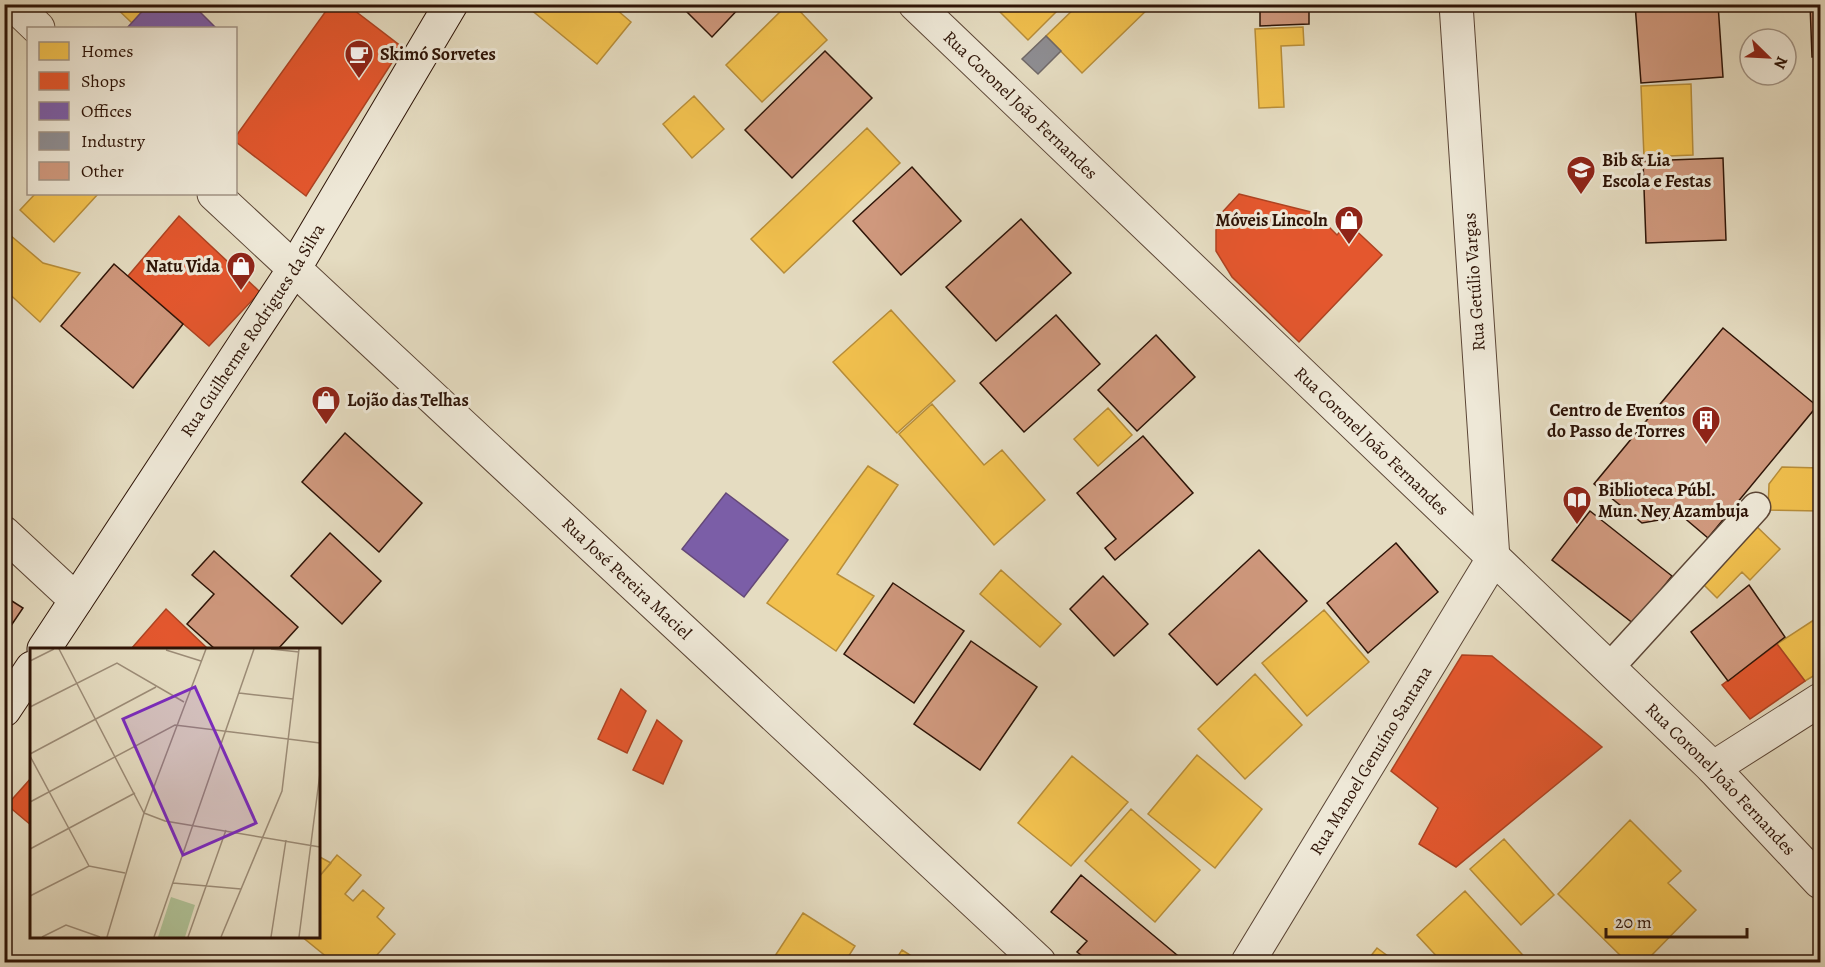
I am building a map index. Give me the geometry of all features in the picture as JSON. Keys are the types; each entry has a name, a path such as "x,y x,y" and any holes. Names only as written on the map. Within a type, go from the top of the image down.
{"street":[{"path":"13,4 37,27"},
{"name":"Rua Guilherme Rodrigues da Silva","path":"45,648 294,269 451,4"},
{"name":"Rua Coronel João Fernandes","path":"915,4 1610,668 1713,768 1821,882"},
{"name":"Rua Getúlio Vargas","path":"1456,4 1493,558"},
{"name":"Rua José Pereira Maciel","path":"215,195 1039,963"},
{"path":"4,533 76,600"},
{"name":"Rua Manoel Genuíno Santana","path":"1248,963 1493,558"},
{"path":"4,710 30,672"},
{"path":"1713,768 1821,700"}],"lane":[{"path":"1610,668 1756,507"}],"building: Homes":[{"path":"112,4 149,4 132,23"},
{"path":"524,4 610,4 631,22 597,64"},
{"path":"788,4 793,4 827,40 762,102 726,65"},
{"path":"992,4 1064,4 1028,40"},
{"path":"1079,4 1153,4 1082,73 1046,36"},
{"path":"1303,27 1304,45 1281,46 1284,107 1259,108 1255,29"},
{"path":"1691,84 1693,155 1644,157 1641,86"},
{"path":"694,96 724,129 692,158 663,124"},
{"path":"867,128 900,163 784,273 751,239"},
{"path":"34,195 97,195 54,242 20,210"},
{"path":"10,235 43,263 80,273 40,322 4,289 4,241"},
{"path":"891,310 955,381 897,433 833,362"},
{"path":"932,404 984,465 1002,450 1045,500 994,545 899,434"},
{"path":"1108,408 1132,435 1098,466 1074,439"},
{"path":"868,466 898,485 837,574 874,596 836,651 767,603"},
{"path":"1782,467 1820,468 1820,511 1768,510 1769,484"},
{"path":"1752,522 1780,549 1750,580 1742,572 1717,598 1697,578"},
{"path":"1001,570 1061,624 1040,647 980,594"},
{"path":"1324,610 1369,662 1307,716 1262,663"},
{"path":"1820,616 1820,672 1805,681 1777,644"},
{"path":"1255,674 1302,725 1245,779 1198,729"},
{"path":"1197,755 1262,809 1215,868 1148,814"},
{"path":"1072,756 1128,802 1071,866 1018,823"},
{"path":"1131,809 1200,870 1155,922 1085,861"},
{"path":"1630,820 1681,871 1668,883 1696,910 1645,962 1627,962 1558,894"},
{"path":"1504,839 1554,895 1521,925 1470,869"},
{"path":"337,855 361,875 345,894 353,901 363,890 384,908 377,917 395,934 371,962 333,962 302,937 320,937 320,876"},
{"path":"320,857 331,863 320,876"},
{"path":"1465,891 1529,962 1442,962 1417,935"},
{"path":"803,913 855,946 845,962 771,962"},
{"path":"1377,948 1396,962 1366,962"},
{"path":"902,950 921,962 894,962"}],"building: Shops":[{"path":"331,4 346,4 402,47 306,196 237,143 237,135"},
{"path":"1239,194 1315,213 1337,235 1348,223 1382,255 1299,342 1232,277 1216,251 1216,219"},
{"path":"179,216 260,292 209,346 128,276"},
{"path":"166,609 207,648 132,648"},
{"path":"1777,644 1805,681 1750,719 1722,685"},
{"path":"1462,655 1492,656 1602,747 1456,867 1419,844 1438,808 1391,771"},
{"path":"621,689 646,711 627,753 598,739"},
{"path":"657,720 682,741 663,784 633,770"},
{"path":"30,779 30,824 7,805"}],"building: Offices":[{"path":"149,4 192,4 215,27 128,27"},
{"path":"726,493 788,540 744,597 682,549"}],"building: Industry":[{"path":"1046,36 1061,51 1038,74 1022,59"}],"building: Other":[{"path":"679,4 743,4 712,37"},
{"path":"1260,4 1309,4 1309,24 1260,26"},
{"path":"1635,4 1718,4 1723,77 1641,83"},
{"path":"1810,4 1820,4 1820,56 1812,57"},
{"path":"825,51 872,98 792,178 745,130"},
{"path":"1723,158 1726,240 1646,243 1643,161"},
{"path":"912,167 961,221 901,275 853,221"},
{"path":"1021,219 1071,273 996,341 946,287"},
{"path":"114,264 183,324 133,388 61,326"},
{"path":"1056,315 1100,364 1024,432 980,383"},
{"name":"Centro de Eventos do Passo de Torres","path":"1723,328 1817,406 1708,538 1682,516 1642,523 1594,484"},
{"path":"1156,335 1195,377 1137,431 1098,390"},
{"path":"345,433 422,503 379,552 302,482"},
{"path":"1143,436 1193,493 1115,560 1105,548 1116,539 1077,493"},
{"path":"1590,511 1672,576 1634,624 1552,560"},
{"path":"330,533 381,581 342,624 291,576"},
{"path":"1396,543 1438,592 1368,653 1327,603"},
{"path":"1259,550 1307,601 1217,685 1169,634"},
{"path":"214,551 298,627 279,648 214,648 187,624 214,594 192,575"},
{"path":"1103,576 1148,624 1114,656 1070,609"},
{"path":"893,583 964,631 914,703 844,654"},
{"path":"1749,585 1785,637 1728,681 1691,632"},
{"path":"4,596 23,608 4,636"},
{"path":"971,641 1037,687 980,770 914,724"},
{"path":"1081,875 1183,960 1181,962 1090,962 1077,952 1087,941 1051,912"}],"place":[{"name":"Skimó Sorvetes","path":"359,80"},
{"name":"Bib & Lia Escola e Festas","path":"1581,196"},
{"name":"Móveis Lincoln","path":"1349,246"},
{"name":"Natu Vida","path":"241,292"},
{"name":"Lojão das Telhas","path":"326,426"},
{"name":"Centro de Eventos do Passo de Torres","path":"1706,446"},
{"name":"Biblioteca Públ. Mun. Ney Azambuja","path":"1577,526"}]}
